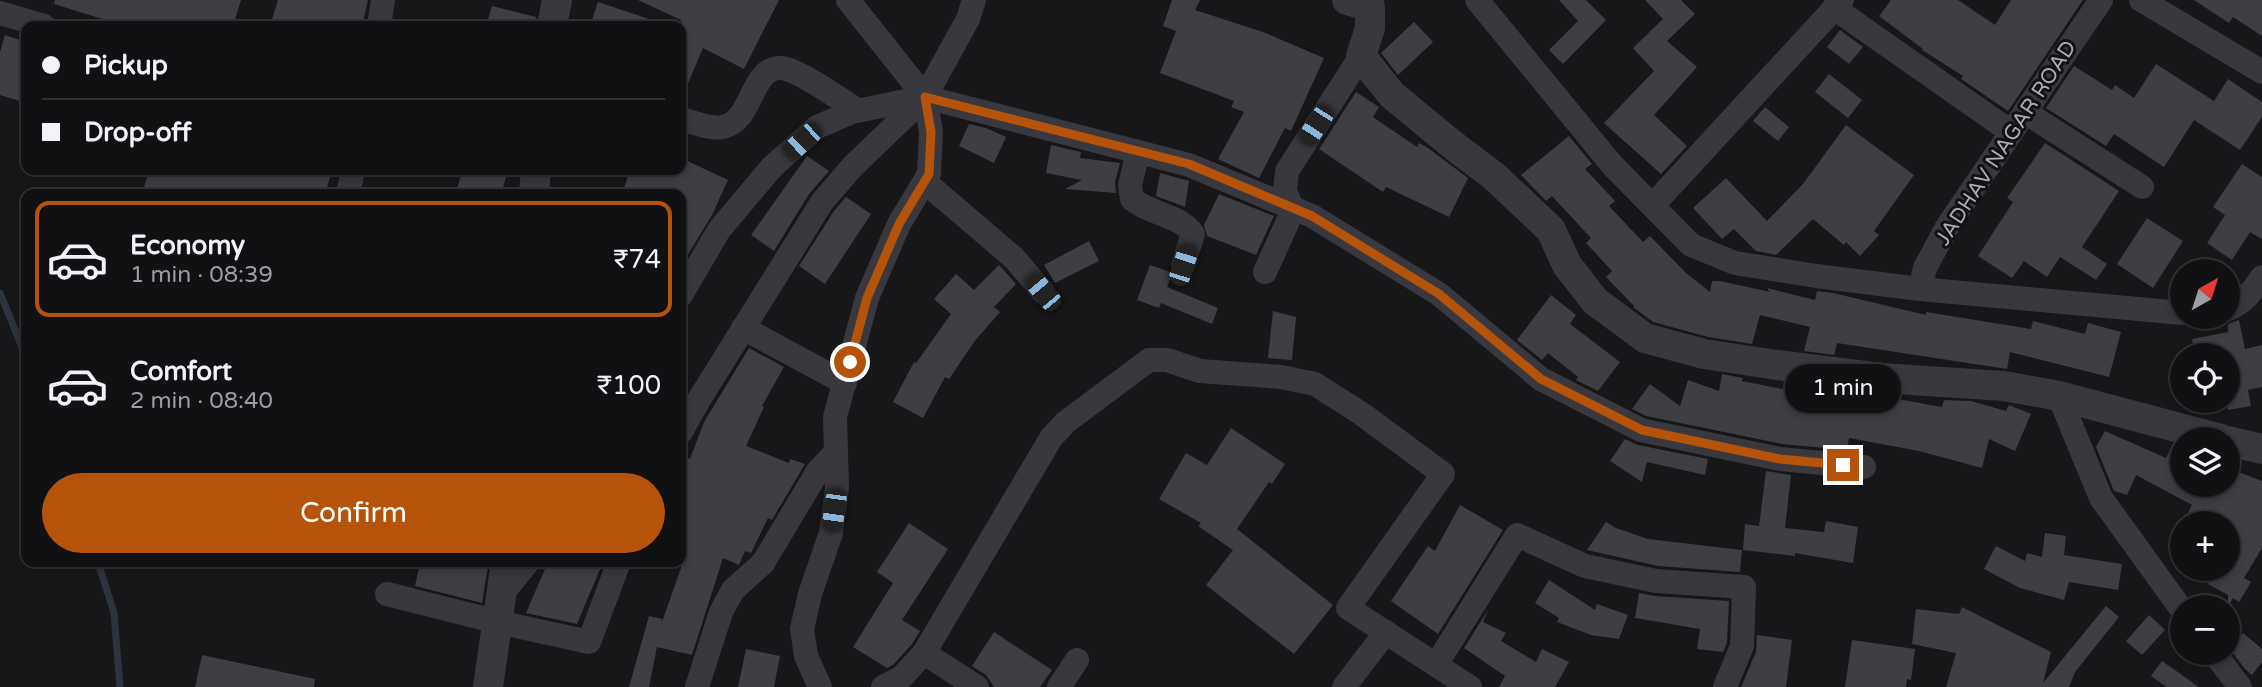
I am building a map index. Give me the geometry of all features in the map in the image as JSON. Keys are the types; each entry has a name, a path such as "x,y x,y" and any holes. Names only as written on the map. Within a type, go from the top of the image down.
{"street":[{"path":"380,21 383,0"},
{"path":"820,687 806,656 802,629 810,594 831,533 837,488 835,417 867,298 899,224 929,174 931,132 925,97 848,0"},
{"path":"686,424 822,202 853,166 925,97 968,19 974,0"},
{"path":"1265,272 1293,209 1285,191 1287,171 1361,56 1370,28 1370,7 1347,0"},
{"path":"1477,0 1613,166 1690,245 1735,263 1816,276 1920,289 2170,312"},
{"name":"JADHAV NAGAR ROAD","path":"1920,289 1925,268 1947,227 2101,0"},
{"path":"2141,0 2262,72"},
{"path":"1653,205 1838,4 2018,122 2142,187"},
{"path":"0,13 27,21"},
{"path":"1361,56 1392,95 1495,177 1551,230 1567,265 1595,301 1645,338 1704,354 1777,365 1881,378 2004,386 2059,396 2176,427"},
{"path":"686,120 721,128 734,123 743,115 758,83 770,70 782,68 803,77 857,110"},
{"path":"686,286 719,230 772,167 817,127 857,110 925,97 1189,164 1312,216 1439,294 1541,379 1642,430 1780,459 1864,467"},
{"path":"1138,152 1130,185 1132,199 1140,206 1188,227 1193,234 1183,265"},
{"path":"925,182 1014,258 1043,292"},
{"path":"2240,302 2262,277"},
{"path":"743,328 845,383"},
{"path":"883,687 902,677 924,653 1052,438 1066,422 1149,360 1167,360 1200,371 1282,377 1315,384 1362,414 1443,474 1348,608 1470,687"},
{"path":"2059,396 2101,498 2171,595"},
{"path":"2240,444 2262,449"},
{"path":"697,687 722,612 733,590 763,563 818,471 836,452"},
{"path":"1436,665 1517,535 1585,566 1656,582 1744,587 1742,646 1725,687"},
{"path":"488,687 505,567"},
{"path":"500,608 525,567"},
{"path":"387,594 500,608 589,642 617,567"},
{"path":"1344,687 1386,632"},
{"path":"924,653 977,687"},
{"path":"1059,687 1077,660"},
{"path":"2223,665 2240,687"}],"building":[{"path":"55,0 241,0 235,21 109,21 54,4"},
{"path":"278,0 368,0 363,21 272,21"},
{"path":"638,0 779,0 744,69 703,48 686,88 686,21"},
{"path":"1172,0 1200,0 1195,10 1263,32 1324,58 1291,131 1285,128 1259,178 1218,159 1244,112 1231,107 1234,101 1160,73 1176,31 1163,26"},
{"path":"1559,0 1586,0 1606,20 1563,64 1549,50 1578,21"},
{"path":"1645,0 1681,0 1695,14 1667,41 1697,67 1654,115 1687,146 1661,174 1604,123 1654,71 1633,48 1663,19"},
{"path":"1891,0 1958,0 1995,25 2011,0 2083,0 2008,111 1961,79 1963,76 1922,50 1879,16"},
{"path":"2194,0 2262,0 2262,36 2233,17 2229,23"},
{"path":"598,2 655,21 592,21"},
{"path":"492,6 536,17 536,21 488,21"},
{"path":"1414,22 1433,42 1398,75 1381,53"},
{"path":"1840,30 1863,47 1849,64 1827,47"},
{"path":"5,35 21,40 21,101 0,95 0,52"},
{"path":"2156,64 2214,101 2228,79 2262,102 2262,117 2240,150 2194,120 2164,167 2114,134 2106,146 2046,108 2074,66 2112,90 2115,85 2134,98"},
{"path":"1829,74 1862,100 1848,118 1815,92"},
{"path":"1356,92 1379,107 1373,117 1417,147 1419,143 1428,148 1468,178 1449,217 1386,187 1383,192 1319,149"},
{"path":"1765,107 1789,127 1778,141 1753,121"},
{"path":"969,124 1006,137 994,163 959,146"},
{"path":"1846,125 1914,175 1874,231 1879,235 1860,256 1846,242 1844,245 1813,219 1776,255 1756,251 1734,229 1722,239 1693,208 1726,178 1767,221 1803,184"},
{"path":"1569,136 1592,164 1585,169 1615,201 1609,206 1643,242 1650,236 1686,273 1710,292 1712,281 1720,281 1770,292 1767,288 1815,300 1817,291 1833,293 1926,315 1926,312 2031,329 2033,321 2085,334 2088,323 2121,332 2109,377 2010,352 2007,369 1837,343 1834,355 1804,351 1810,327 1760,315 1752,344 1708,337 1653,322 1633,307 1606,277 1612,271 1586,243 1591,238 1552,196 1546,201 1521,175"},
{"path":"2045,143 2119,191 2082,247 2107,264 2096,280 2060,257 2047,277 2024,261 2012,278 1978,256 2013,202 2007,198"},
{"path":"1051,145 1081,152 1080,158 1120,163 1115,182 1116,193 1065,189 1082,180 1046,173"},
{"path":"807,156 829,171 809,194 774,251 751,235"},
{"path":"686,160 728,180 712,215 686,258 686,189 624,189 628,175 686,175"},
{"path":"2242,164 2262,177 2262,239 2250,232 2231,259 2207,243 2225,215 2213,207"},
{"path":"1160,173 1189,181 1185,207 1156,196"},
{"path":"148,175 331,175 326,189 143,189"},
{"path":"461,175 507,175 502,189 457,189"},
{"path":"1219,194 1274,216 1256,255 1207,236 1204,225"},
{"path":"846,197 871,214 825,284 799,266"},
{"path":"2147,218 2183,241 2153,288 2117,264"},
{"path":"1089,241 1099,261 1055,283 1044,265"},
{"path":"999,265 1016,284 994,307 1000,312 974,342 949,379 945,377 923,418 893,402 914,362 916,363 951,314 934,299 956,274 974,290"},
{"path":"1150,265 1170,272 1172,275 1167,287 1218,308 1212,324 1161,303 1159,308 1137,300"},
{"path":"1551,295 1576,315 1570,324 1620,362 1598,391 1576,380 1578,377 1548,353 1542,360 1517,340"},
{"path":"1273,311 1296,317 1292,360 1268,358"},
{"path":"2240,325 2245,349 2262,345 2262,387 2248,390 2251,406 2240,408 2240,343 2193,343 2192,339 2228,332 2228,329 2240,329"},
{"path":"749,348 784,367 762,406 764,407 746,446 789,463 790,459 805,464 772,520 768,518 751,553 745,551 739,565 723,558 692,655 657,647 649,687 629,687 649,616 662,619 662,622 681,567 686,567 686,457 690,459 704,422"},
{"path":"1722,374 1743,378 1742,381 1797,392 1798,385 1942,407 1944,400 1971,401 2006,411 2009,405 2031,414 2015,451 1989,439 1982,468 1919,451 1849,438 1847,450 1782,444 1646,416 1632,409 1650,384 1680,406 1688,380 1719,391"},
{"path":"1231,428 1285,464 1272,484 1269,482 1237,529 1333,605 1294,654 1206,585 1233,550 1198,526 1201,523 1159,499 1186,453 1207,465"},
{"path":"2105,431 2166,458 2170,450 2170,493 2136,475 2127,495 2114,491 2096,447"},
{"path":"1625,439 1638,445 1708,459 1705,475 1647,462 1642,482 1610,461"},
{"path":"1766,471 1791,475 1785,528 1824,532 1826,521 1858,527 1853,563 1795,553 1795,556 1743,550 1745,524 1759,526"},
{"path":"2240,473 2262,481 2262,548 2244,578 2251,582 2240,600 2240,595 2228,595 2208,584 2210,581 2240,581 2240,511 2189,511 2192,505 2177,497 2240,497"},
{"path":"1460,505 1503,530 1438,634 1391,601 1428,546 1435,551"},
{"path":"1606,522 1648,539 1742,550 1740,572 1658,566 1587,550"},
{"path":"909,523 948,549 902,620 920,631 912,644 887,668 853,647 893,583 877,572"},
{"path":"2045,533 2066,536 2064,555 2122,564 2118,590 2069,582 2064,600 2020,588 1984,569 1996,546 2025,561 2027,553 2042,557"},
{"path":"419,567 488,567 482,603 415,586"},
{"path":"546,567 601,567 577,624 526,613"},
{"path":"1549,580 1595,610 1597,604 1628,615 1619,639 1591,635 1557,622 1559,618 1535,603"},
{"path":"1639,593 1729,601 1727,643 1723,652 1697,649 1700,629 1635,618"},
{"path":"2106,606 2119,617 2075,672 2069,687 1946,687 1956,653 1912,644 1916,609 1959,614 1962,607 2051,652 2043,683"},
{"path":"1488,610 1483,622 1506,633 1501,641 1536,662 1542,649 1569,662 1555,687 1499,687 1505,676 1464,648"},
{"path":"2149,615 2165,630 2142,655 2126,641"},
{"path":"994,632 1052,670 1040,687 994,687 986,675 972,666"},
{"path":"2243,633 2262,649 2262,662 2252,675 2240,662 2240,637"},
{"path":"1757,635 1792,640 1786,687 1741,687 1756,652"},
{"path":"1852,640 1915,649 1911,680 1907,679 1906,687 1845,687"},
{"path":"746,649 780,656 774,687 738,687"},
{"path":"202,655 315,679 314,687 195,687"},
{"path":"2162,661 2199,687 2167,687 2151,676"}],"waterway":[{"path":"0,293 21,345"},
{"path":"100,567 114,613 120,687"}],"route":[{"path":"850,362 867,298 899,224 929,174 931,132 925,97 1189,164 1312,216 1439,294 1541,379 1642,430 1780,459 1843,465"}]}
